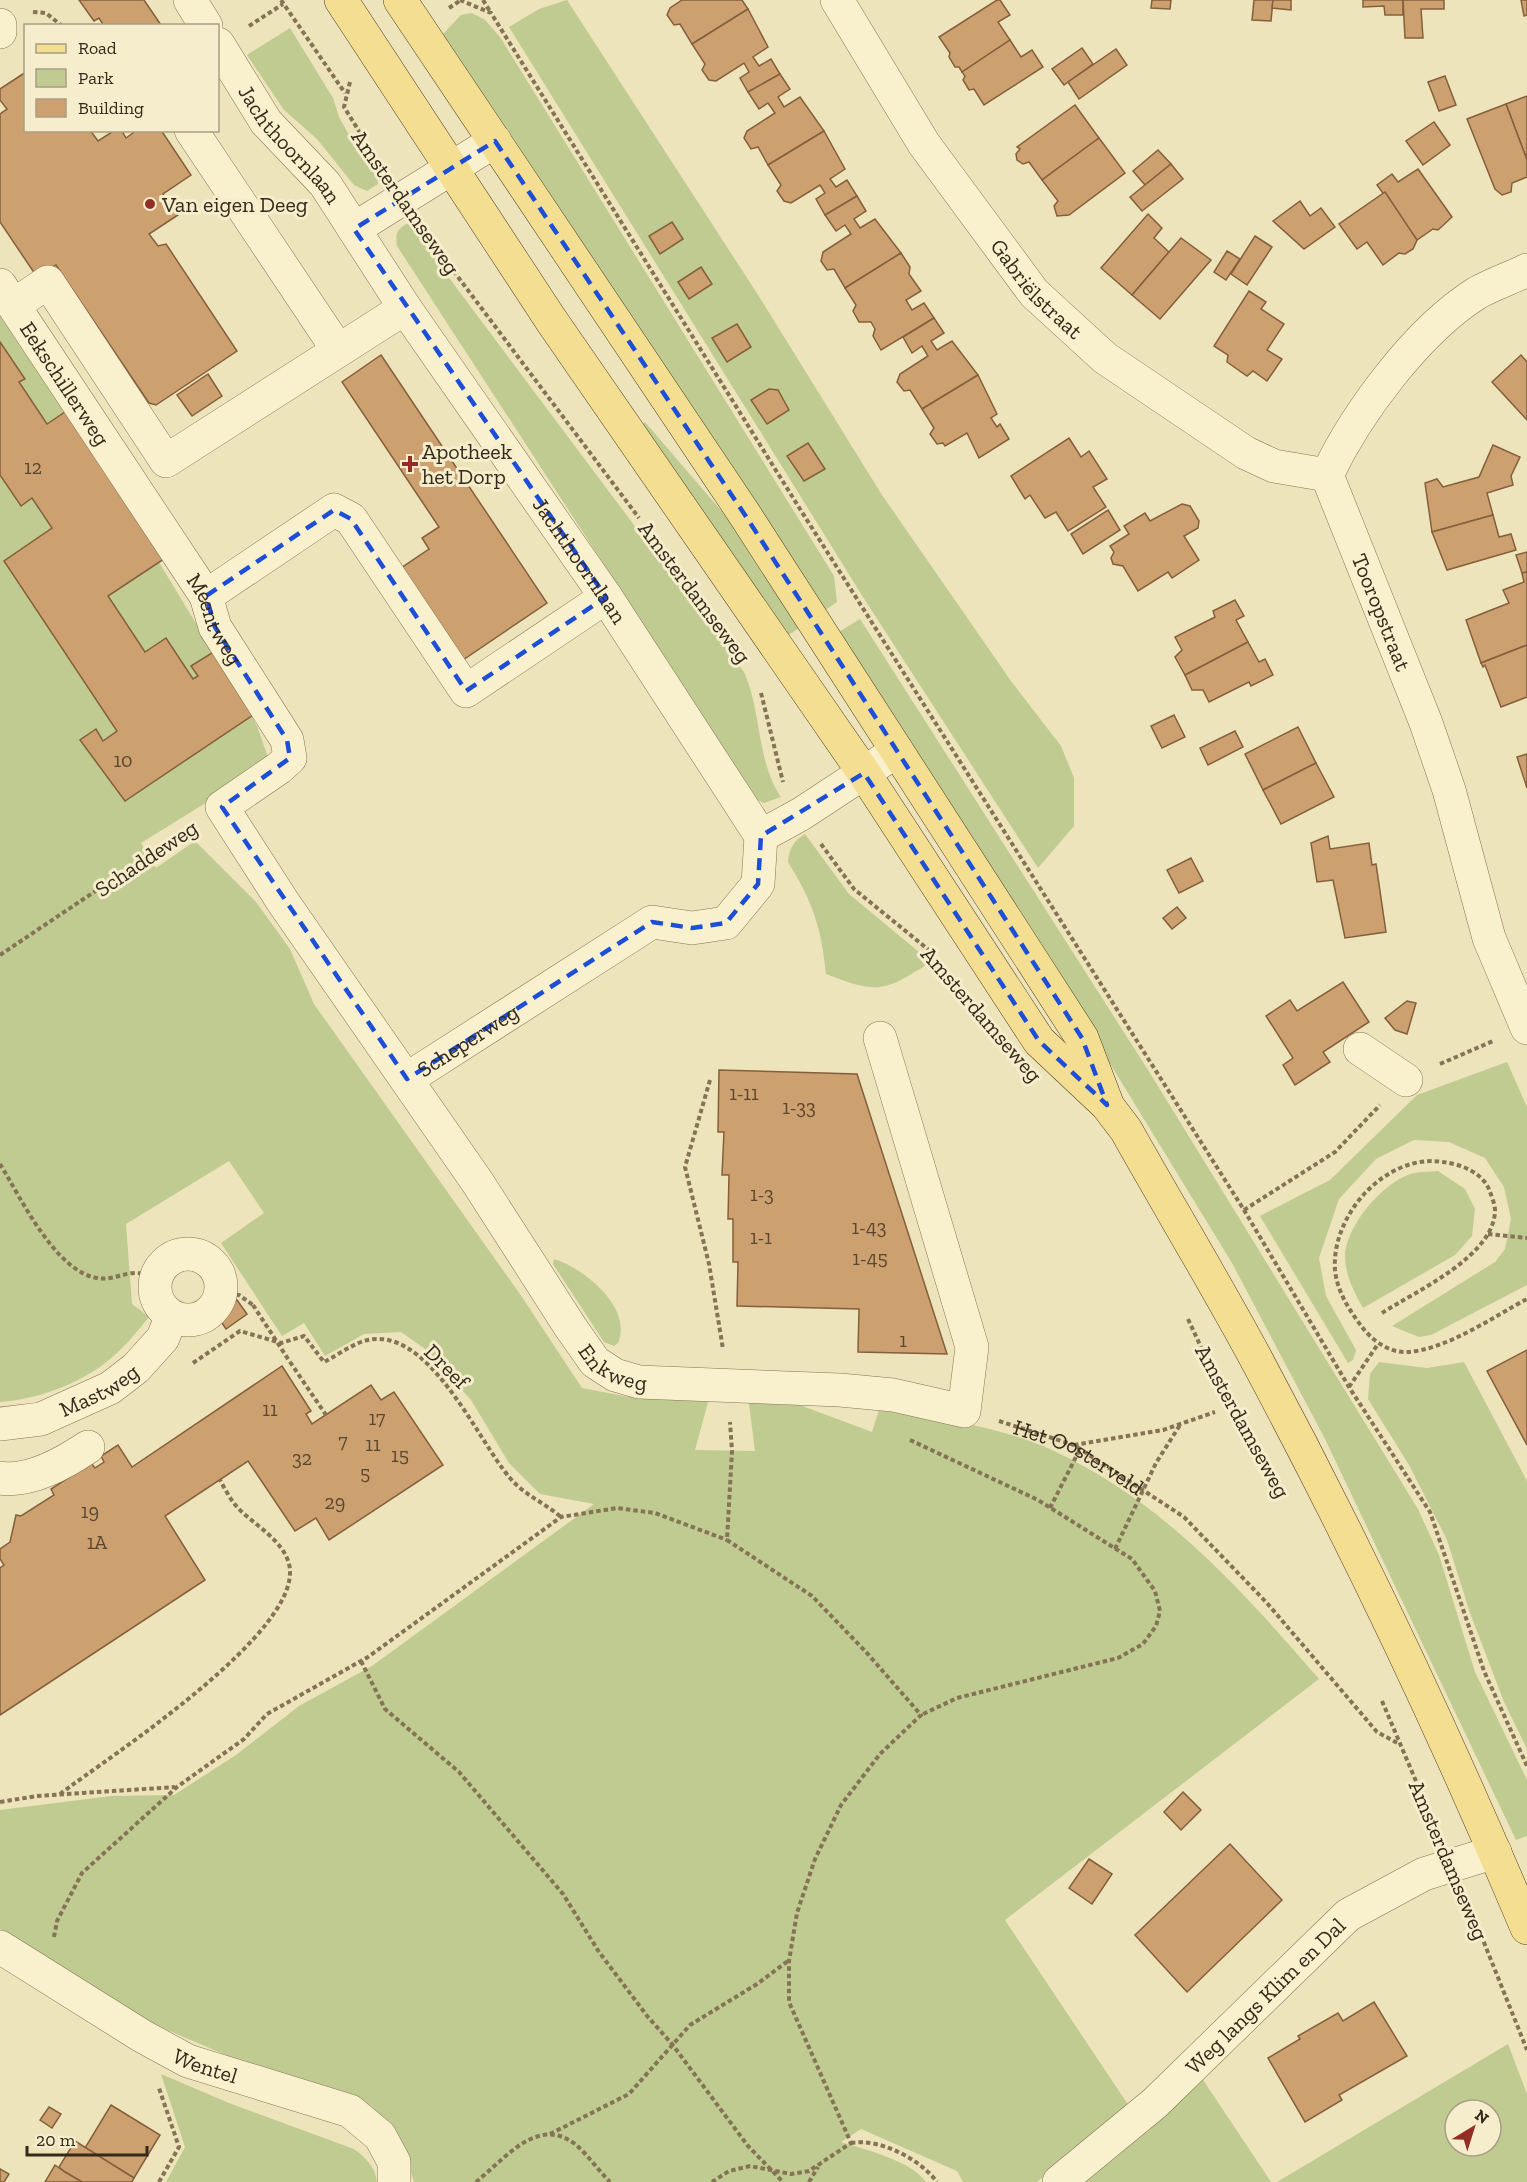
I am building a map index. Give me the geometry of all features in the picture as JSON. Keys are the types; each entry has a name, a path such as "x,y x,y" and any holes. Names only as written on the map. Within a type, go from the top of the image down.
{"main road":[{"name":"Amsterdamseweg","path":"341,0 450,169 666,490 864,773 1039,1041 1107,1105 1132,1140 1269,1384 1360,1559 1495,1852 1527,1928"},
{"name":"Amsterdamseweg","path":"400,0 745,515 1082,1038 1107,1105"}],"street":[{"path":"190,0 205,24"},
{"name":"Gabriëlstraat","path":"837,0 924,144 1034,293 1113,364 1246,453 1274,466 1327,475"},
{"path":"0,25 0,32"},
{"name":"Jachthoornlaan","path":"220,57 267,122 325,184 405,308 606,597 761,836"},
{"path":"192,132 338,351"},
{"name":"Jachthoornlaan","path":"354,229 495,141"},
{"path":"1327,475 1341,446 1405,357 1442,321 1477,293 1527,270"},
{"path":"7,295 48,282 166,461 405,308"},
{"name":"Eekschillerweg","path":"7,295 131,483"},
{"name":"Tooropstraat","path":"1327,475 1426,723 1455,810 1489,938 1527,1029"},
{"name":"Meentweg","path":"131,483 206,596 215,627 287,740 290,758"},
{"path":"206,596 334,510 351,519 466,691 606,597"},
{"path":"761,836 801,814 897,751"},
{"name":"Schaddeweg","path":"222,807 290,758"},
{"name":"Scheperweg","path":"222,807 283,902 407,1079 652,922 692,928 726,923 758,884 761,836"},
{"path":"880,1038 972,1347 964,1411"},
{"path":"1360,1049 1406,1080"},
{"name":"Enkweg","path":"407,1079 478,1183 570,1328 595,1362 615,1375 639,1382 851,1391 893,1395 964,1411"},
{"path":"190,1254 211,1263 218,1272 221,1293 211,1312 202,1318 192,1321 171,1317 156,1299 156,1278 169,1260 190,1254"},
{"name":"Mastweg","path":"0,1424 41,1419 110,1388 136,1368 163,1338 171,1317"},
{"path":"0,1478 9,1480 60,1466 87,1447"},
{"name":"Weg langs Klim en Dal","path":"1059,2182 1155,2103 1348,1915 1424,1874 1450,1864 1495,1852"},
{"name":"Wentel","path":"0,1947 141,2036 188,2061 350,2111 380,2136 394,2162 394,2182"}],"path":[{"path":"460,0 491,13"},
{"path":"483,0 800,509 1231,1190 1349,1387 1430,1512 1484,1671 1527,1766"},
{"name":"Amsterdamseweg","path":"282,2 345,94 344,107 352,124 402,199 642,522"},
{"name":"Amsterdamseweg","path":"758,682 777,765 786,790 801,814 854,889 941,961"},
{"name":"Schaddeweg","path":"0,955 222,807"},
{"path":"710,1080 685,1167 710,1264 722,1328 723,1350"},
{"path":"1382,1313 1464,1261 1478,1250 1488,1234 1495,1210 1489,1188 1475,1173 1456,1163 1433,1160 1399,1167 1371,1187 1350,1213 1336,1249 1335,1271 1345,1304 1378,1344 1406,1352 1439,1345 1527,1299"},
{"path":"0,1164 43,1232 65,1261 83,1275 107,1280 137,1273 156,1278"},
{"path":"1488,1234 1527,1238"},
{"path":"221,1293 239,1295 253,1305 326,1415"},
{"name":"Amsterdamseweg","path":"1183,1308 1206,1358 1270,1472"},
{"name":"Dreef","path":"192,1363 240,1331 281,1343 304,1336 324,1362 362,1341 389,1340 424,1360 454,1392 511,1480 532,1498 561,1516"},
{"path":"1349,1387 1378,1344"},
{"name":"Het Oosterveld","path":"964,1411 1074,1445 1184,1517 1267,1603 1377,1732 1401,1746"},
{"path":"1074,1445 1163,1430 1215,1412"},
{"path":"727,1540 732,1451 730,1413"},
{"path":"1115,1549 1156,1462 1181,1424"},
{"path":"851,2143 789,2002 789,1961 797,1913 815,1859 841,1804 880,1754 921,1715 957,1698 1118,1658 1143,1644 1156,1626 1160,1611 1155,1591 1132,1559 1050,1508 903,1436"},
{"path":"1050,1508 1080,1449"},
{"path":"60,1794 203,1687 244,1651 277,1611 291,1585 289,1564 283,1550 236,1506 220,1480"},
{"path":"47,1976 57,1921 82,1873 125,1830 177,1787 244,1739 267,1714 361,1661 561,1516 617,1508 636,1510 655,1513 727,1540 812,1596 921,1715"},
{"path":"361,1661 385,1709 466,1780 563,1894 599,1952 672,2044 748,2146 783,2182"},
{"name":"Amsterdamseweg","path":"1379,1693 1527,2050"},
{"path":"0,1802 60,1794 177,1787"},
{"path":"476,2182 531,2137 550,2134 629,2094 690,2025 757,1984 789,1961"},
{"path":"141,2036 179,2147 159,2182"},
{"path":"550,2134 568,2139 577,2146 610,2182"},
{"path":"712,2182 740,2167 750,2166 791,2174 809,2170 851,2143 859,2142 902,2154 923,2167 937,2182"},
{"path":"809,2182 819,2165"}],"highlighted area":[{"path":"495,141 745,515 1082,1038 1107,1105 1039,1041 864,773 761,836 758,884 726,923 692,928 652,922 407,1079 222,807 290,758 287,740 215,627 206,596 334,510 351,519 466,691 606,597 354,229"}],"green space":[{"path":"567,0 760,298 882,495 1011,681 1061,746 1074,778 1074,826 1038,868 863,597 509,27 539,9"},
{"path":"472,13 485,20 500,37 834,576 837,602 820,614 443,34 461,15"},
{"path":"290,28 333,98 339,117 353,142 377,177 378,184 367,191 354,185 317,139 284,110 247,55"},
{"path":"408,223 744,672 754,703 767,767 781,797 764,803 757,800 397,246 398,232"},
{"path":"0,300 257,726 270,763 141,843 156,868 195,841 256,902 290,949 314,1004 522,1297 582,1388 629,1397 710,1395 695,1450 755,1451 748,1396 781,1398 872,1432 879,1410 967,1424 1033,1442 1092,1471 1165,1521 1229,1580 1319,1679 1005,1920 1129,2106 1037,2182 963,2182 957,2171 861,2129 841,2142 899,2162 919,2174 926,2182 414,2182 401,2141 301,2087 139,2018 0,1929 0,1810 111,1796 174,1795 236,1755 299,1706 372,1666 594,1504 540,1494 509,1463 471,1400 425,1349 401,1332 364,1334 325,1356 304,1323 282,1336 221,1243 264,1213 229,1161 126,1224 132,1304 149,1317 126,1344 93,1372 63,1387 32,1397 0,1402"},
{"path":"645,422 730,521 801,627 784,638 638,427"},
{"path":"860,619 1148,1070 1418,1509 1439,1555 1475,1672 1527,1780 1527,1836 1516,1840 1325,1439 1232,1263 980,851 834,635"},
{"path":"805,834 849,894 931,962 903,979 881,987 858,985 826,974 818,928 810,903 788,862 793,845"},
{"path":"1507,1062 1527,1107 1527,1285 1431,1335 1419,1337 1392,1326 1495,1262 1505,1249 1511,1219 1504,1187 1485,1158 1449,1142 1414,1140 1376,1159 1339,1199 1319,1258 1326,1296 1356,1350 1353,1360 1348,1363 1260,1216 1330,1180 1417,1095"},
{"path":"1438,1171 1465,1189 1475,1209 1472,1236 1455,1255 1363,1308 1356,1296 1345,1263 1347,1244 1352,1231 1369,1206 1391,1185 1414,1173"},
{"path":"554,1259 579,1271 591,1280 612,1303 619,1316 621,1330 618,1343 614,1346 604,1342 553,1264"},
{"path":"1379,1362 1427,1368 1464,1362 1527,1481 1527,1749 1504,1702 1470,1613 1447,1540 1409,1465 1368,1399 1370,1374"},
{"path":"1508,2044 1527,2094 1527,2182 1277,2182"},
{"path":"161,2074 229,2103 354,2149 369,2163 377,2182 166,2182 185,2147"},
{"path":"1201,2077 1271,2182 1080,2182"}],"building":[{"path":"79,0 144,0 160,24 103,24 99,18 94,21"},
{"path":"682,0 742,0 748,9 692,44 680,24 674,25 667,15 670,8"},
{"path":"1000,0 1010,15 998,22 1010,40 962,72 959,67 955,67 949,57 950,53 939,37"},
{"path":"1152,0 1171,0 1170,9 1151,8"},
{"path":"1254,0 1273,0 1271,21 1252,20"},
{"path":"1273,0 1291,0 1291,10 1272,8"},
{"path":"1363,0 1403,0 1403,15 1385,15 1384,6 1363,7"},
{"path":"1403,0 1444,0 1444,9 1421,9 1423,38 1405,38"},
{"path":"1521,0 1527,0 1527,15 1524,16"},
{"path":"748,9 768,47 753,57 759,66 771,59 780,74 748,92 740,78 749,72 744,63 716,81 709,80 702,70 705,64 692,44"},
{"path":"1010,40 1021,57 1032,50 1043,67 984,105 974,89 969,90 963,80 965,76 962,72"},
{"path":"1082,48 1093,64 1064,85 1052,69"},
{"path":"1116,49 1127,65 1079,99 1068,82"},
{"path":"24,73 24,132 91,132 98,141 112,132 123,132 126,138 134,132 162,132 191,175 163,194 178,215 149,234 158,246 166,244 237,351 156,405 149,403 56,265 37,277 0,222 0,114 7,109 0,100 0,89"},
{"path":"780,74 790,89 778,97 784,107 800,97 824,131 768,165 758,147 751,149 744,138 747,131 775,113 768,103 759,109 748,92"},
{"path":"1445,76 1456,105 1439,111 1428,82"},
{"path":"1527,96 1527,160 1506,104"},
{"path":"1506,104 1527,160 1527,177 1512,183 1511,192 1502,195 1495,189 1467,119"},
{"path":"1075,105 1099,138 1042,180 1029,162 1023,164 1017,160 1016,154 1020,149 1017,147"},
{"path":"1434,122 1450,145 1423,165 1406,141"},
{"path":"824,131 845,169 830,179 836,187 847,180 857,196 825,215 816,199 825,193 820,185 791,203 784,201 777,191 781,185 768,165"},
{"path":"1099,138 1125,173 1069,215 1057,216 1054,206 1058,201 1042,180"},
{"path":"1158,150 1171,164 1145,185 1133,171"},
{"path":"1171,164 1183,179 1142,211 1130,197"},
{"path":"1418,169 1452,217 1438,230 1433,229 1417,240 1377,185 1392,174 1398,182"},
{"path":"1385,192 1417,240 1413,249 1405,254 1399,253 1383,265 1367,242 1357,249 1339,224"},
{"path":"857,196 866,211 854,219 860,228 875,219 901,253 845,288 834,269 827,270 821,261 823,252 851,234 845,225 836,231 825,215"},
{"path":"1300,201 1310,216 1321,208 1335,227 1304,249 1273,221"},
{"path":"1148,214 1162,228 1154,238 1169,252 1132,295 1101,268"},
{"path":"672,222 683,239 660,254 649,236"},
{"path":"1255,236 1272,247 1247,285 1231,274"},
{"path":"1181,238 1211,260 1160,319 1132,295"},
{"path":"1227,251 1240,259 1226,280 1214,272"},
{"path":"901,253 910,267 909,274 921,291 906,300 912,310 924,303 934,318 881,350 873,336 875,329 871,322 859,322 853,311 856,305 845,288"},
{"path":"701,267 712,284 689,299 678,282"},
{"path":"1249,291 1266,302 1261,309 1284,324 1267,350 1282,359 1267,381 1253,371 1247,376 1227,362 1228,355 1214,346"},
{"path":"934,318 944,333 931,341 937,350 952,341 978,375 922,409 910,390 904,391 897,382 900,374 928,356 922,346 912,353 903,337"},
{"path":"737,324 751,347 727,362 712,338"},
{"path":"0,342 25,379 19,382 47,424 68,410 167,557 108,596 145,652 166,638 193,679 198,676 191,666 215,651 256,713 125,801 80,740 96,729 103,741 117,731 4,561 52,528 32,498 21,506 0,475"},
{"path":"381,355 547,603 460,662 398,570 429,549 422,538 439,527 342,382"},
{"path":"1521,355 1527,362 1527,420 1492,382"},
{"path":"208,374 222,396 192,416 177,395"},
{"path":"978,375 997,414 991,418 997,427 1000,424 1009,439 979,458 967,433 945,446 943,443 937,444 930,434 934,428 922,409"},
{"path":"769,389 778,390 789,410 767,424 751,400"},
{"path":"1069,438 1081,457 1089,451 1107,479 1093,487 1106,507 1068,531 1056,512 1045,518 1030,495 1025,499 1011,476"},
{"path":"808,443 825,469 804,481 787,456"},
{"path":"1493,445 1520,457 1511,476 1513,485 1487,493 1493,515 1432,532 1425,483 1437,479 1443,487 1479,477"},
{"path":"1182,504 1190,506 1199,521 1198,528 1184,536 1199,560 1172,578 1168,572 1138,591 1123,566 1113,564 1111,558 1114,552 1110,546 1129,534 1124,526 1145,513 1150,521"},
{"path":"1108,510 1120,530 1083,554 1071,534"},
{"path":"1493,515 1499,537 1511,534 1516,550 1447,570 1432,532"},
{"path":"1527,552 1527,572 1522,573 1516,555"},
{"path":"1527,572 1527,645 1481,663 1466,620 1509,603 1503,590 1524,582 1522,573"},
{"path":"1235,600 1244,616 1236,620 1248,642 1185,675 1175,657 1182,650 1175,637 1215,617 1213,611"},
{"path":"1248,642 1259,662 1265,659 1273,675 1251,686 1249,682 1209,702 1203,690 1192,690 1185,675"},
{"path":"1527,645 1527,697 1501,707 1485,665 1483,667 1481,663"},
{"path":"1174,715 1185,737 1162,748 1151,726"},
{"path":"1298,727 1316,763 1263,790 1245,754"},
{"path":"1235,731 1243,747 1208,765 1200,748"},
{"path":"1527,754 1527,788 1517,757"},
{"path":"1316,763 1334,797 1281,824 1263,790"},
{"path":"1328,836 1330,849 1369,843 1372,865 1376,864 1386,932 1345,938 1333,880 1317,882 1311,843"},
{"path":"1191,858 1203,881 1179,893 1167,870"},
{"path":"1177,907 1186,918 1172,929 1163,918"},
{"path":"1343,982 1369,1022 1323,1052 1330,1062 1295,1085 1283,1065 1293,1058 1266,1016 1290,1000 1297,1011"},
{"path":"1407,1001 1416,1003 1407,1034 1395,1030 1385,1018"},
{"path":"719,1070 857,1074 947,1354 858,1352 859,1309 737,1306 738,1262 733,1262 733,1219 728,1219 729,1175 722,1175 724,1132 718,1132"},
{"path":"237,1300 247,1314 226,1329 216,1314"},
{"path":"1527,1350 1527,1445 1487,1371"},
{"path":"282,1366 311,1411 306,1414 312,1424 371,1385 381,1400 394,1392 443,1465 329,1540 316,1518 295,1531 248,1461 165,1516 205,1580 0,1715 0,1568 4,1565 0,1559 0,1549 10,1542 16,1515 21,1516 54,1495 51,1489 91,1463 95,1468 104,1462 101,1456 118,1445 132,1467"},
{"path":"1183,1792 1201,1810 1181,1830 1164,1812"},
{"path":"1230,1844 1282,1900 1187,1992 1135,1935"},
{"path":"1089,1859 1112,1874 1092,1904 1069,1888"},
{"path":"1374,2002 1407,2056 1339,2095 1342,2100 1305,2122 1268,2058 1300,2039 1298,2036 1338,2013 1343,2021"},
{"path":"111,2105 160,2135 134,2178 85,2148"},
{"path":"49,2107 61,2114 52,2128 40,2120"},
{"path":"75,2141 134,2178 132,2182 82,2182 65,2172 59,2167"},
{"path":"55,2165 65,2172 82,2182 45,2182"},
{"path":"0,2169 9,2174 4,2182 0,2182"}],"place":[{"name":"Van eigen Deeg","path":"150,204"},
{"name":"Apotheek het Dorp","path":"410,464"}]}
